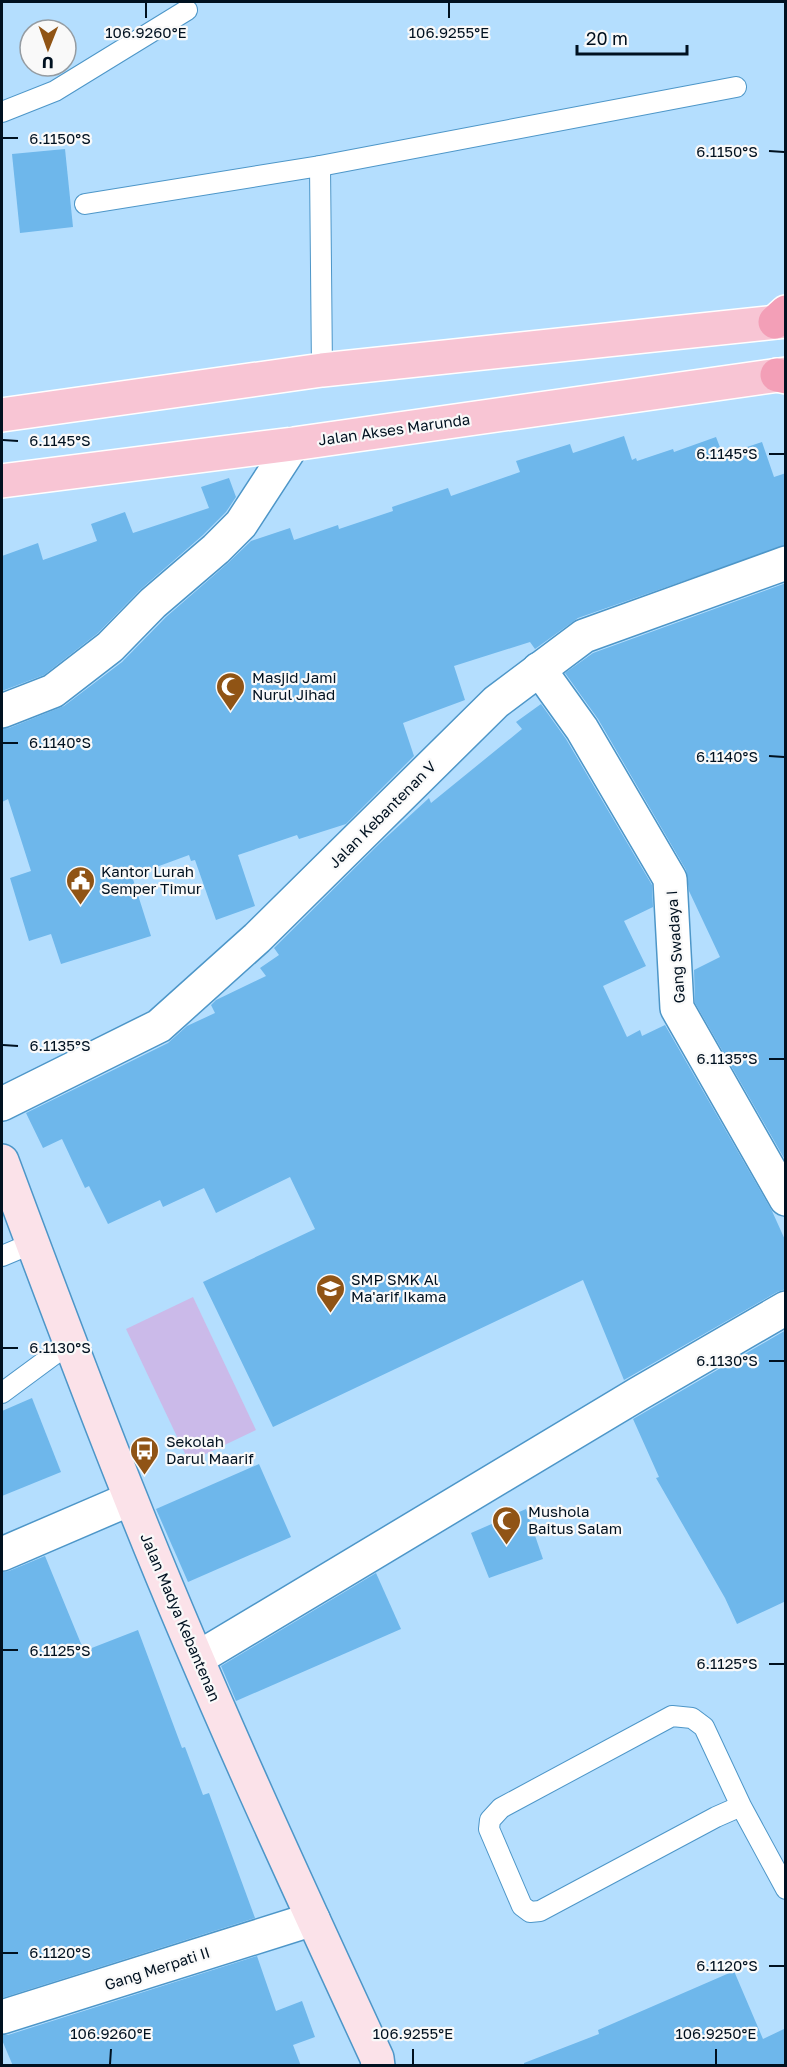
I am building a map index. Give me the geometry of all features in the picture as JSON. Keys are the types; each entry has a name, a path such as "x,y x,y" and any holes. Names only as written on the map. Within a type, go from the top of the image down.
{"main road":[{"path":"2,415 322,370 782,318"},
{"name":"Jalan Akses Marunda","path":"2,481 293,444 783,376"}],"street":[{"path":"2,711 53,691 110,647 153,603 216,549 241,524 293,444"},
{"name":"Jalan Kebantenan V","path":"2,1104 159,1026 257,938 496,702 584,636 786,563"},
{"name":"Gang Swadaya I","path":"539,669 582,729 670,879 677,1008 786,1199"},
{"name":"Jalan Madya Kebantenan","path":"2,1161 130,1499 313,1919 377,2058 378,2066"},
{"path":"198,1658 638,1394 786,1308"},
{"path":"2,1554 130,1499"},
{"name":"Gang Merpati II","path":"2,2017 313,1919"}],"lane":[{"path":"2,112 55,91 187,10"},
{"path":"85,204 320,166 736,87"},
{"path":"320,166 322,370"},
{"path":"2,1256 33,1243"},
{"path":"2,1394 71,1342"},
{"path":"741,1806 716,1817 540,1911 530,1912 522,1906 489,1829 490,1820 501,1808 672,1716 692,1718 704,1727 741,1806 786,1889"}],"shaded area":[{"path":"193,1297 256,1430 189,1462 126,1329"}],"building":[{"path":"65,149 73,227 20,233 12,154"},
{"path":"624,436 632,460 636,458 637,461 673,449 674,452 716,437 723,455 762,442 774,477 786,473 786,545 578,618 535,649 530,642 454,666 465,700 403,723 414,756 346,824 299,839 297,835 238,855 255,906 216,920 195,860 191,861 189,855 132,876 151,936 61,964 51,934 29,941 10,878 31,871 8,799 2,802 2,729 64,706 122,662 166,617 251,541 290,528 294,540 338,525 339,529 393,511 392,507 448,488 451,496 520,472 516,461 570,444 573,453"},
{"path":"229,478 236,497 226,512 203,535 141,589 98,633 44,675 2,691 2,556 38,543 43,560 97,541 91,524 125,512 133,533 209,508 201,487"},
{"path":"786,583 786,1158 784,1158 695,1003 694,970 720,957 689,891 686,870 598,719 565,673 593,653"},
{"path":"541,704 566,739 652,885 653,907 624,921 646,966 603,986 627,1037 640,1030 642,1036 665,1025 772,1211 786,1242 786,1289 624,1380 583,1280 273,1427 203,1282 315,1229 290,1177 216,1213 204,1188 163,1207 160,1200 108,1224 89,1186 85,1188 62,1139 43,1148 26,1113 168,1043 187,1026 215,1013 211,1005 216,1000 266,976 260,968 279,955 274,948 380,843 429,798 431,803 522,729 516,722"},
{"path":"786,1330 786,1601 737,1624 725,1598 656,1478 659,1477 633,1419"},
{"path":"32,1398 61,1472 2,1496 2,1411"},
{"path":"259,1464 291,1537 188,1582 156,1509"},
{"name":"Mushola Baitus Salam","path":"526,1509 543,1559 489,1578 471,1533"},
{"path":"45,1556 84,1651 138,1630 182,1748 185,1747 203,1795 209,1793 255,1918 2,1998 2,1572"},
{"path":"376,1573 401,1629 236,1701 221,1666"},
{"path":"257,1956 276,2011 302,2001 315,2037 293,2045 301,2066 13,2066 2,2040 2,2035"},
{"path":"734,1971 763,2039 786,2028 786,2066 524,2066 524,2063 599,2034 598,2030"}],"place":[{"name":"Masjid Jami Nurul Jihad","path":"231,712"},
{"name":"Kantor Lurah Semper Timur","path":"80,906"},
{"name":"SMP SMK Al Ma'arif Ikama","path":"330,1314"},
{"name":"Sekolah Darul Maarif","path":"145,1476"},
{"name":"Mushola Baitus Salam","path":"507,1546"}]}
